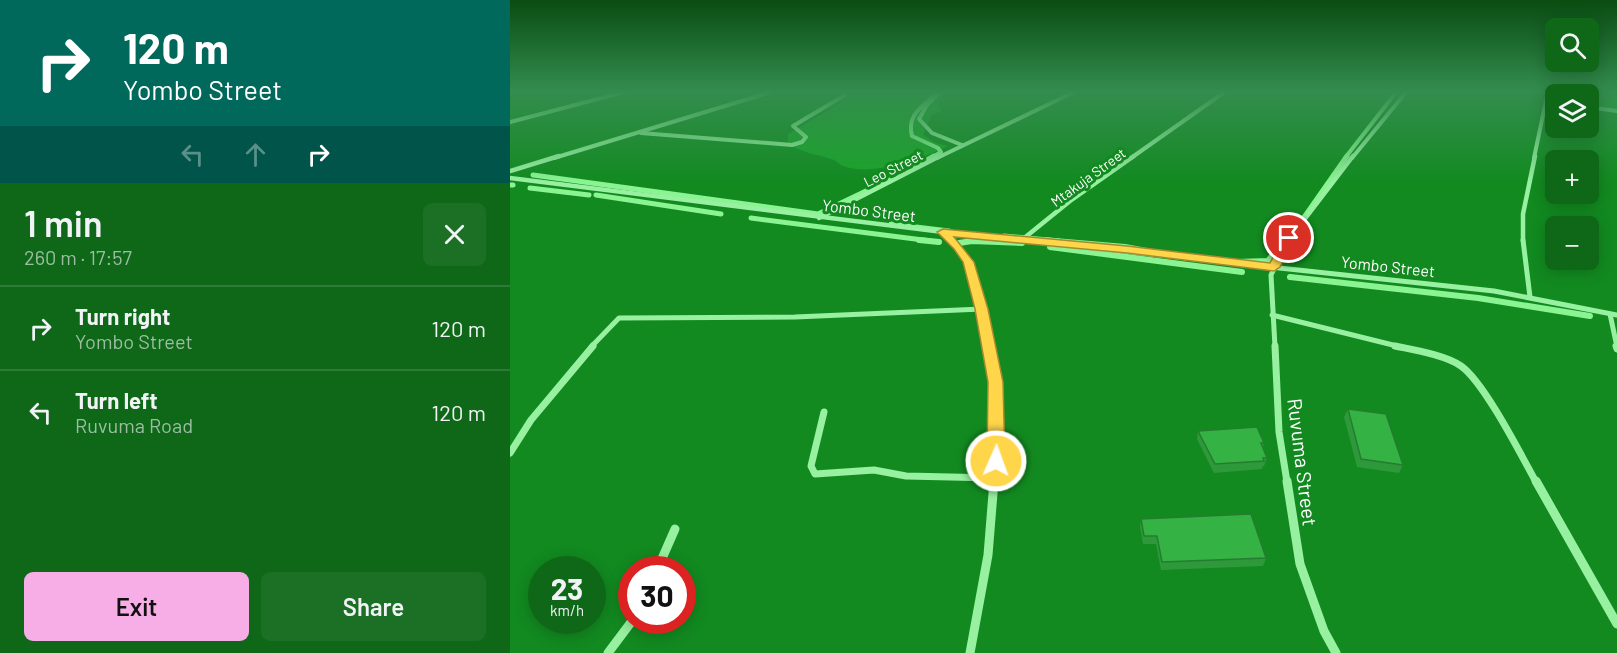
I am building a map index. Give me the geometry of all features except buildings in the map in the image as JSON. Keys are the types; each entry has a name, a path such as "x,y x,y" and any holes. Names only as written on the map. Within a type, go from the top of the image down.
{"street":[{"path":"510,171 673,121"},
{"path":"638,132 792,145 802,142 806,137 793,126 800,121"},
{"path":"920,121 922,127 936,136 962,145"},
{"name":"Leo Street","path":"818,218 1012,121"},
{"name":"Mtakuja Street","path":"1022,240 1070,201 1183,121"},
{"path":"1274,267 1289,238 1381,121"},
{"path":"1530,297 1523,254 1523,214 1542,121"},
{"name":"Yombo Street","path":"510,178 818,218 1530,297 1613,315"},
{"path":"943,232 958,247 968,262 982,309 996,382 997,444 988,555 970,653"},
{"name":"Ruvuma Street","path":"1274,267 1271,275 1272,315 1279,432 1300,564 1324,631 1336,653"},
{"path":"510,453 531,420 599,339 620,318 795,317 982,309"},
{"path":"1272,315 1428,354 1461,366 1474,380 1503,423 1617,624"},
{"path":"1613,315 1617,349"},
{"path":"824,412 812,466 815,474 874,470 906,476 994,478"},
{"path":"663,556 675,529"},
{"path":"608,653 622,634"}],"green space":[{"path":"809,121 929,121 923,135 936,143 948,146 896,165 854,169 798,149 788,142 788,134"}],"waterway":[{"path":"912,121 912,136 938,148 941,152 931,158"},
{"path":"1345,158 1373,121"},
{"path":"915,167 934,156"},
{"path":"1283,241 1305,216 1347,156"},
{"path":"533,175 818,214 889,180"},
{"path":"530,188 589,195"},
{"path":"596,195 721,214"},
{"path":"751,218 931,241"},
{"path":"891,224 949,231"},
{"path":"1004,236 1059,241"},
{"path":"919,240 939,242"},
{"path":"1043,240 1125,247 1157,253"},
{"path":"1237,262 1268,261 1284,240"},
{"path":"959,243 972,241 1022,243"},
{"path":"1050,247 1242,272"},
{"path":"1290,277 1478,298 1590,316"}],"route":[{"path":"996,461 996,382 982,309 968,262 958,247 943,232 1274,267 1289,238"}]}
